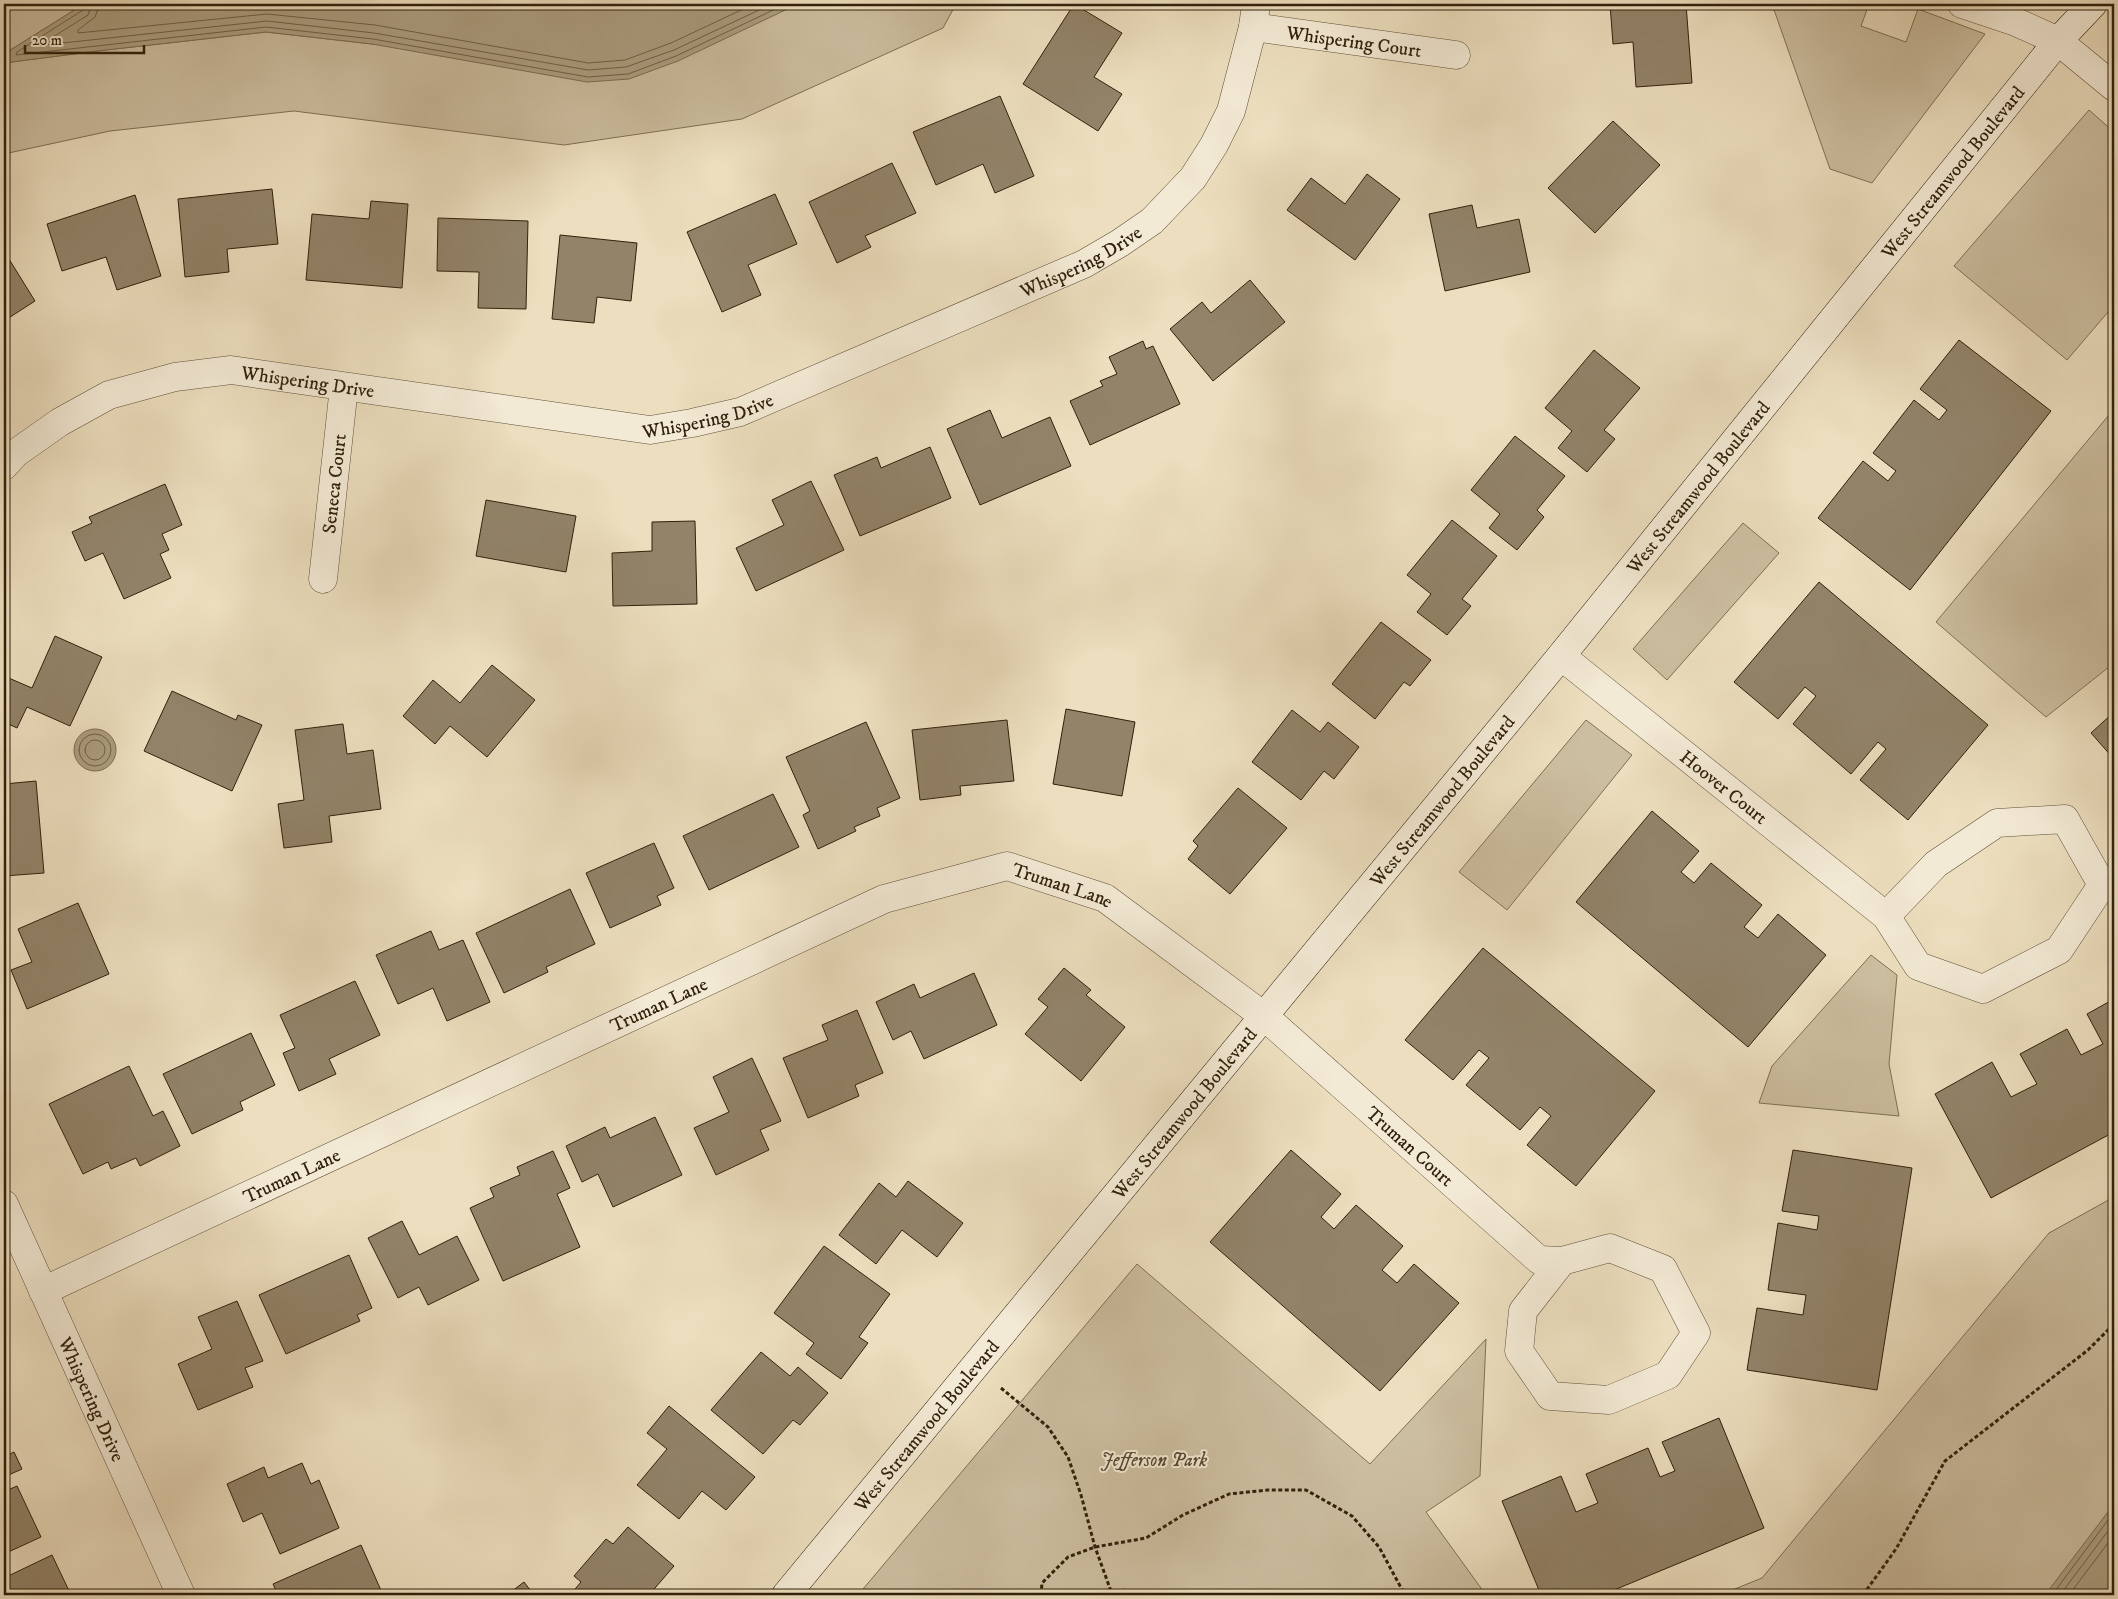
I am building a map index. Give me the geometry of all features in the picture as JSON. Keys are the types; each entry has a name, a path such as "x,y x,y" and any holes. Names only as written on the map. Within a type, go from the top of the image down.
{"street":[{"path":"1962,4 2016,22 2058,41 2114,87"},
{"name":"West Streamwood Boulevard","path":"786,1595 1265,1018 1562,656 2058,41 2093,4"},
{"name":"Whispering Court","path":"1255,16 1456,55"},
{"name":"Whispering Drive","path":"4,466 16,453 60,422 109,395 175,377 231,370 650,430 692,424 740,412 1084,264 1152,221 1193,178 1214,145 1231,111 1255,16"},
{"name":"Seneca Court","path":"323,579 344,387"},
{"name":"Hoover Court","path":"1562,656 1886,916 1918,966 1983,989 2059,950 2102,885 2065,819 1997,824 1936,864 1886,916"},
{"name":"Truman Lane","path":"43,1291 884,900 1007,866 1106,898 1265,1018"},
{"name":"Truman Court","path":"1265,1018 1539,1260 1562,1261 1610,1248 1663,1269 1696,1333 1668,1375 1609,1400 1550,1396 1519,1351 1522,1311 1562,1261"},
{"name":"Whispering Drive","path":"4,1204 181,1595"}],"path":[{"path":"1863,1595 1896,1549 1945,1461 2088,1350 2114,1324"},
{"path":"976,1366 1048,1427 1068,1457 1081,1495 1095,1547 1112,1594"},
{"path":"1041,1595 1042,1583 1068,1557 1095,1547 1146,1538 1183,1515 1229,1494 1268,1490 1306,1490 1352,1516 1379,1547 1405,1595"}],"green space":[{"path":"4,4 84,4 4,54"},
{"path":"795,4 956,4 943,28 742,119 564,145 294,111 110,131 4,154 4,63 266,32 372,44"},
{"path":"1772,4 1869,4 1861,26 1906,42 1918,9 1985,34 1872,183 1830,169"},
{"path":"2089,110 2114,132 2114,305 2067,360 1954,266"},
{"path":"2114,409 2114,663 2046,717 1936,622"},
{"path":"1743,523 1779,553 1667,680 1633,649"},
{"path":"1586,720 1632,755 1507,910 1459,872"},
{"path":"1871,955 1897,975 1889,1064 1899,1116 1759,1103 1772,1066"},
{"path":"2114,1197 2114,1595 1720,1595 1762,1578 2049,1233"},
{"name":"Jefferson Park","path":"1137,1264 1370,1464 1486,1339 1480,1476 1426,1512 1486,1595 858,1595"}],"water":[{"path":"84,4 798,4 678,61 629,79 587,82 372,44 266,32 4,63 4,54"},
{"path":"99,729 107,732 113,738 116,750 113,762 107,768 91,771 83,768 77,762 74,746 77,738 83,732"},
{"path":"2114,1504 2114,1595 2045,1595"}],"building":[{"path":"1074,4 1122,33 1094,77 1122,94 1098,131 1023,84"},
{"path":"1610,4 1686,4 1692,83 1636,87 1633,42 1613,44"},
{"path":"1000,96 1034,176 995,193 983,164 936,185 913,132"},
{"path":"1613,121 1660,165 1595,233 1548,188"},
{"path":"892,163 916,213 865,236 871,247 837,263 809,202"},
{"path":"1367,174 1400,199 1355,260 1287,210 1311,178 1345,204"},
{"path":"272,189 278,244 227,249 229,272 185,277 178,199"},
{"path":"775,194 797,244 748,265 761,295 722,312 687,232"},
{"path":"135,195 161,276 117,290 106,257 62,271 47,224"},
{"path":"371,201 408,204 402,288 306,280 312,214 369,219"},
{"path":"1472,205 1477,228 1519,219 1530,272 1445,291 1429,214"},
{"path":"438,218 528,221 526,309 478,308 479,272 437,271"},
{"path":"560,235 637,243 631,301 597,297 594,323 552,319"},
{"path":"4,251 35,301 4,321"},
{"path":"1250,280 1285,322 1213,381 1170,329 1202,302 1211,313"},
{"path":"1959,340 2051,411 1910,590 1818,518 1863,461 1888,481 1896,471 1873,453 1914,400 1939,420 1947,410 1920,389"},
{"path":"1143,341 1146,349 1153,346 1180,404 1090,445 1070,401 1103,386 1100,381 1117,374 1109,357"},
{"path":"1594,350 1640,388 1604,430 1615,439 1587,472 1558,448 1572,431 1545,408"},
{"path":"990,410 1002,438 1050,417 1071,466 980,505 947,429"},
{"path":"1515,436 1565,476 1537,510 1544,517 1517,550 1489,528 1500,514 1471,490"},
{"path":"930,447 951,498 860,536 834,475 877,457 881,468"},
{"path":"811,481 844,550 756,591 736,548 784,525 772,500"},
{"path":"165,484 182,525 162,534 169,550 160,554 171,578 124,599 103,553 85,561 72,532 92,523 89,517"},
{"path":"486,500 576,516 566,572 476,556"},
{"path":"1452,520 1497,556 1462,599 1471,606 1447,635 1417,612 1431,594 1407,575"},
{"path":"695,521 697,604 613,606 612,553 652,551 652,522"},
{"path":"1819,582 1988,725 1908,820 1860,780 1886,749 1878,742 1851,774 1793,724 1816,696 1805,687 1778,719 1734,682"},
{"path":"1381,622 1431,660 1410,686 1404,682 1375,719 1332,684"},
{"path":"55,636 102,657 70,726 27,707 17,728 4,722 4,676 32,688"},
{"path":"492,665 535,700 487,757 450,726 435,744 403,716 433,680 460,703"},
{"path":"172,691 236,720 238,715 262,725 232,791 144,751"},
{"path":"1066,709 1135,722 1122,796 1053,784"},
{"path":"1292,710 1320,732 1328,722 1359,747 1334,779 1324,771 1301,800 1252,762"},
{"path":"2114,712 2114,757 2113,758 2091,733"},
{"path":"1007,720 1014,781 960,786 961,795 920,800 912,730"},
{"path":"866,722 900,798 877,808 880,816 854,827 856,831 818,849 803,815 810,811 786,757"},
{"path":"343,724 347,754 373,750 381,809 329,816 332,842 284,848 278,804 304,800 295,730"},
{"path":"36,781 44,873 4,876 4,784"},
{"path":"1238,788 1287,828 1230,894 1188,859 1198,846 1193,841"},
{"path":"773,794 799,847 709,890 683,836"},
{"path":"1652,811 1699,851 1681,872 1694,883 1711,863 1762,905 1744,927 1758,938 1778,914 1826,955 1748,1047 1576,902"},
{"path":"654,843 674,888 657,896 661,905 610,928 586,873"},
{"path":"570,889 595,944 546,967 548,972 504,993 476,933"},
{"path":"78,903 109,974 27,1009 11,970 32,962 18,929"},
{"path":"431,931 439,950 463,940 490,1002 447,1021 433,988 398,1004 376,955"},
{"path":"1483,948 1655,1091 1576,1186 1527,1145 1551,1116 1540,1107 1520,1130 1466,1085 1489,1058 1479,1050 1453,1080 1405,1040"},
{"path":"1064,968 1091,990 1086,995 1125,1027 1081,1081 1025,1034 1048,1007 1038,999"},
{"path":"974,973 997,1025 924,1059 911,1031 893,1040 876,1002 914,984 920,998"},
{"path":"355,981 380,1035 329,1059 336,1074 299,1091 283,1053 295,1048 280,1015"},
{"path":"2114,999 2114,1132 1991,1198 1935,1094 1992,1062 2011,1097 2037,1084 2020,1054 2067,1029 2081,1055 2103,1044 2087,1014"},
{"path":"857,1010 883,1073 855,1085 859,1096 808,1118 783,1058 828,1040 822,1025"},
{"path":"251,1033 275,1085 240,1102 243,1110 192,1134 163,1074"},
{"path":"752,1058 781,1121 760,1130 769,1150 716,1175 694,1128 729,1112 713,1077"},
{"path":"129,1066 153,1116 163,1111 180,1146 140,1166 136,1158 111,1169 108,1162 83,1174 49,1104"},
{"path":"655,1117 682,1175 613,1207 598,1174 582,1182 566,1146 605,1127 610,1138"},
{"path":"1291,1150 1341,1194 1321,1217 1334,1229 1356,1205 1403,1246 1382,1270 1397,1283 1414,1264 1459,1303 1380,1391 1210,1242"},
{"path":"1793,1150 1912,1168 1877,1390 1747,1370 1757,1308 1803,1315 1806,1295 1768,1290 1778,1223 1817,1230 1819,1216 1782,1211"},
{"path":"553,1151 570,1188 557,1194 580,1247 503,1281 470,1208 494,1197 490,1188 520,1175 517,1167"},
{"path":"908,1181 963,1223 937,1257 902,1230 876,1264 839,1235 879,1183 896,1197"},
{"path":"402,1221 419,1255 457,1236 479,1280 428,1305 419,1287 398,1298 368,1238"},
{"path":"824,1246 890,1294 859,1337 868,1343 841,1379 806,1354 814,1343 774,1313"},
{"path":"349,1255 372,1308 357,1315 360,1321 286,1354 259,1295"},
{"path":"237,1301 263,1361 245,1368 253,1387 198,1410 178,1364 212,1349 198,1317"},
{"path":"761,1352 790,1376 798,1367 828,1393 800,1425 793,1420 763,1454 711,1410"},
{"path":"669,1406 755,1477 726,1510 702,1491 679,1519 637,1485 667,1449 647,1433"},
{"path":"1719,1418 1764,1528 1602,1595 1541,1595 1502,1501 1561,1476 1576,1512 1598,1503 1586,1474 1648,1448 1660,1477 1675,1471 1662,1442"},
{"path":"14,1452 22,1469 4,1477 4,1457"},
{"path":"302,1463 311,1484 319,1480 339,1528 280,1554 262,1513 243,1522 227,1484 264,1467 268,1478"},
{"path":"4,1481 8,1490 17,1486 41,1537 4,1554"},
{"path":"628,1527 674,1566 649,1595 570,1595 581,1582 574,1576 606,1539 613,1544"},
{"path":"361,1545 383,1595 278,1595 273,1584"},
{"path":"52,1555 71,1595 4,1595 4,1578"},
{"path":"524,1582 534,1595 507,1595"},
{"path":"1124,1589 1131,1595 1109,1595 1112,1594"}]}
